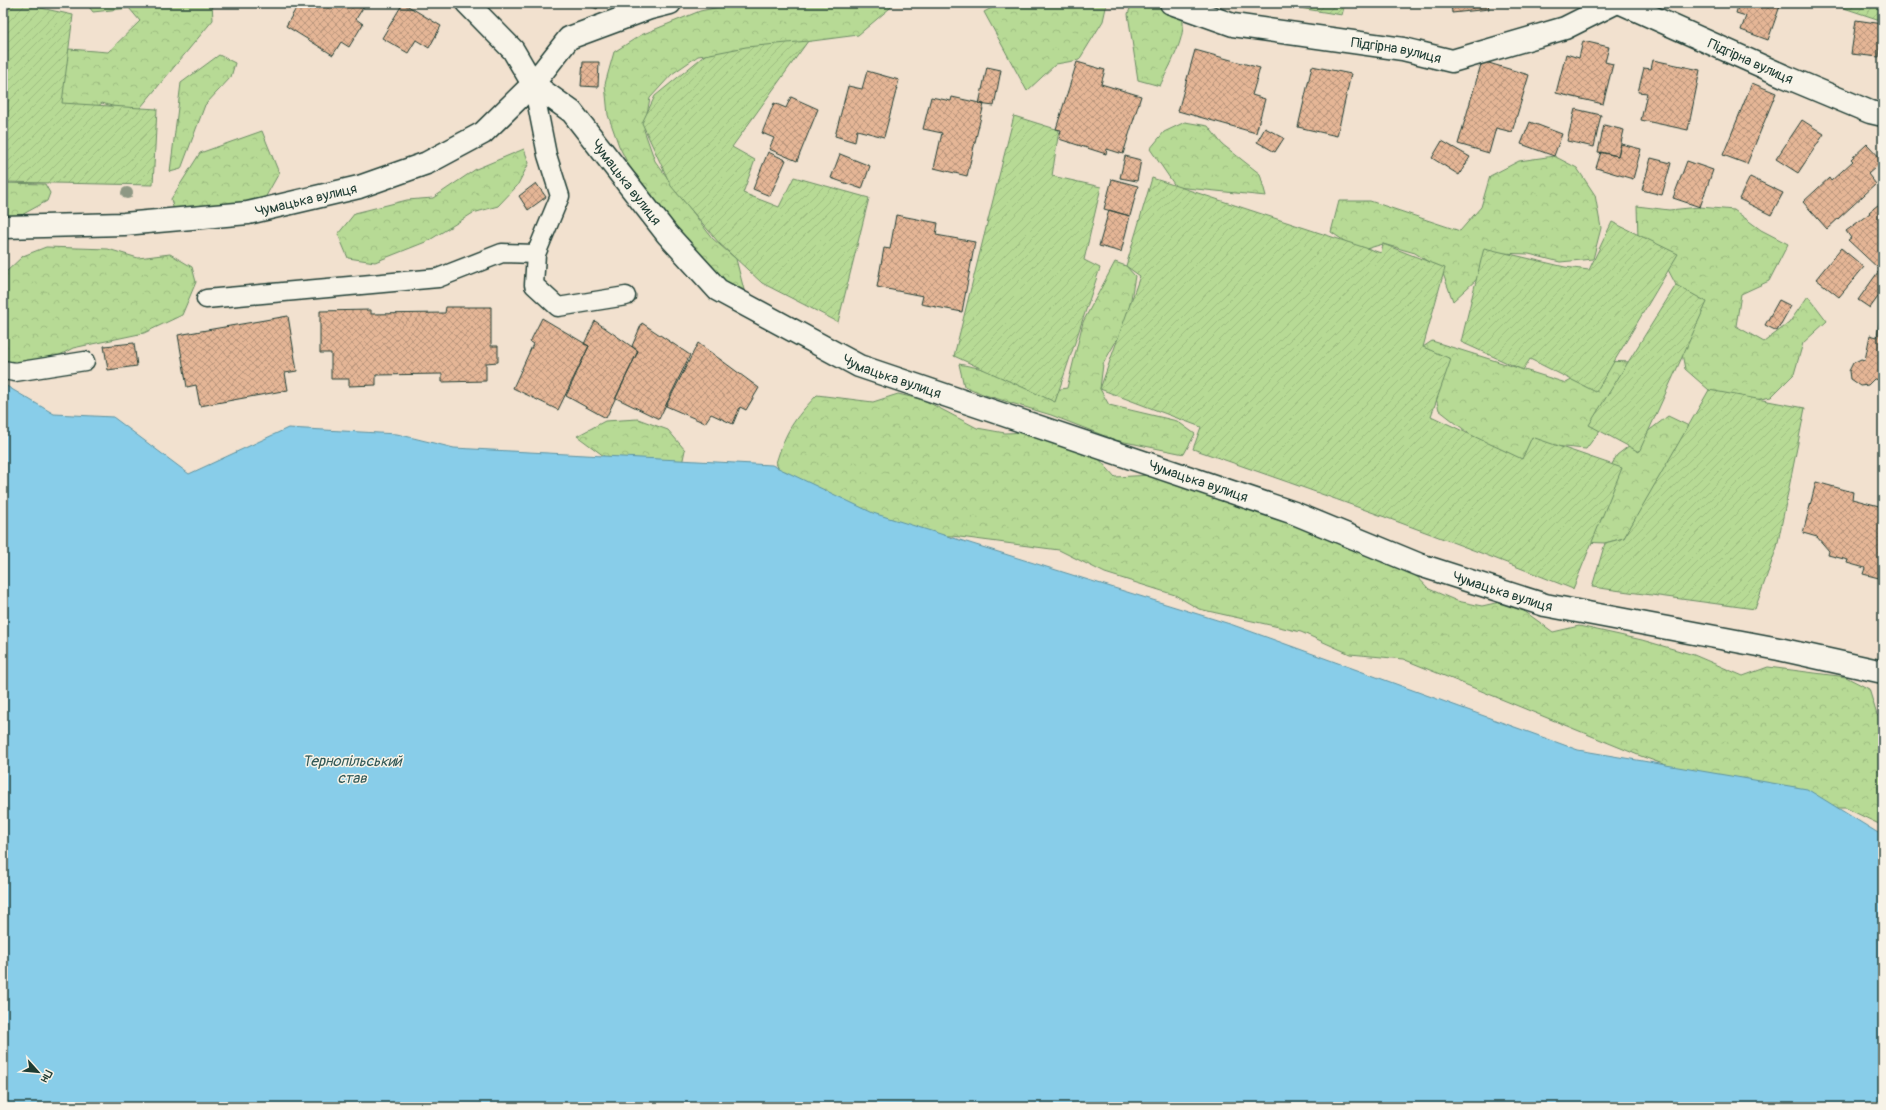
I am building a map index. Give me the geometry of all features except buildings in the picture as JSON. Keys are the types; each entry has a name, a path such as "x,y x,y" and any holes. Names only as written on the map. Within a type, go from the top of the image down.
{"street":[{"path":"467,3 513,50 533,84 569,38 650,8 670,3"},
{"name":"Підгірна вулиця","path":"1171,3 1233,25 1403,49 1452,61 1565,28 1615,3"},
{"name":"Підгірна вулиця","path":"1621,3 1784,76 1870,112 1883,114"},
{"name":"Чумацька вулиця","path":"3,227 124,224 248,213 359,187 427,163 483,133 533,84 572,112 666,234 718,290 859,366 1294,513 1420,565 1544,605 1779,649 1883,672"}],"lane":[{"path":"533,84 547,155 560,196 536,254 534,285 558,307 626,296"},
{"path":"206,299 438,278 502,253 536,254"},
{"path":"3,370 14,372 85,362"}],"green space":[{"path":"3,3 41,3 41,8 73,15 62,103 157,109 153,185 3,182"},
{"path":"86,3 212,3 213,20 136,113 102,103 67,130 47,93 58,62 69,49 108,52 140,21 129,8 93,12"},
{"path":"738,3 896,3 858,35 698,56 672,74 650,98 644,130 655,161 712,238 736,259 744,290 715,276 648,204 619,146 608,115 605,84 614,52 641,35 700,11"},
{"path":"1001,3 1039,3 1042,5 1045,3 1107,3 1103,21 1079,60 1056,64 1027,91 984,12"},
{"path":"1132,3 1157,3 1182,15 1183,23 1180,42 1160,86 1138,80 1128,14"},
{"path":"1269,3 1345,3 1342,15"},
{"path":"1883,3 1883,21 1832,4"},
{"path":"808,41 732,147 755,160 743,193 779,207 794,177 869,198 838,322 762,283 719,243 671,186 642,123 655,96 705,55 746,47"},
{"path":"219,55 235,63 231,77 205,105 181,169 170,172 181,83"},
{"path":"1014,116 1059,130 1052,176 1101,187 1084,260 1100,268 1055,402 954,356"},
{"path":"1185,122 1208,126 1222,144 1260,174 1266,196 1176,187 1150,149 1164,132"},
{"path":"262,131 279,173 265,198 260,202 174,211 171,199 200,153"},
{"path":"524,149 529,163 517,186 498,206 473,213 428,241 375,262 348,258 338,234 355,213 407,200 433,198 476,169"},
{"path":"1554,156 1577,168 1595,195 1601,228 1593,259 1560,262 1529,254 1497,253 1477,279 1453,301 1442,271 1415,253 1383,244 1359,251 1331,232 1339,201 1370,201 1460,231 1481,207 1490,176 1519,161"},
{"path":"1152,178 1381,253 1383,244 1445,268 1423,347 1451,359 1431,416 1522,459 1532,437 1622,468 1573,589 1479,552 1289,482 1193,449 1201,427 1100,389 1140,276 1126,266"},
{"path":"3,183 45,184 50,193 47,201 9,222 3,221"},
{"path":"1637,206 1669,210 1700,207 1734,210 1761,230 1788,244 1769,281 1741,294 1736,326 1764,342 1789,323 1808,296 1827,321 1803,343 1794,374 1771,397 1739,403 1709,390 1685,369 1679,338 1676,285 1663,260 1638,238"},
{"path":"1612,222 1678,254 1596,392 1530,359 1523,370 1461,342 1484,248 1565,267 1589,270"},
{"path":"46,247 108,249 138,258 170,254 192,267 196,282 182,315 144,333 73,348 58,356 3,365 3,269 6,272 23,256"},
{"path":"1115,262 1126,266 1135,276 1127,322 1103,364 1100,389 1109,405 1177,421 1195,434 1184,454 1115,440 1051,415 985,395 964,386 959,364 1003,373 1043,392 1067,388 1083,322"},
{"path":"1676,285 1707,302 1639,452 1589,425"},
{"path":"1432,341 1566,383 1594,368 1602,361 1633,362 1606,422 1586,449 1553,446 1522,459 1490,450 1439,410 1423,347"},
{"path":"1709,390 1805,408 1777,547 1755,609 1592,587 1605,543 1624,538"},
{"path":"898,394 924,400 977,428 1005,433 1058,431 1083,441 1115,477 1170,474 1391,549 1429,589 1457,601 1482,606 1509,600 1553,632 1579,626 1642,640 1694,655 1743,676 1768,667 1846,677 1869,689 1877,715 1883,720 1883,826 1846,808 1785,808 1638,755 1403,659 1350,654 1301,632 1199,609 1175,595 1105,573 1059,550 952,536 900,535 787,488 776,463 783,442 791,426 817,395 873,402"},
{"path":"1668,416 1691,427 1624,538 1605,543 1582,542 1587,510 1617,455"},
{"path":"638,419 668,430 685,450 678,483 628,474 577,436 605,421"}],"water":[{"name":"Тернопільський став","path":"3,384 54,414 113,417 189,474 288,428 397,434 454,448 772,465 873,513 1233,625 1578,750 1807,789 1883,836 1883,1107 3,1107"}]}
